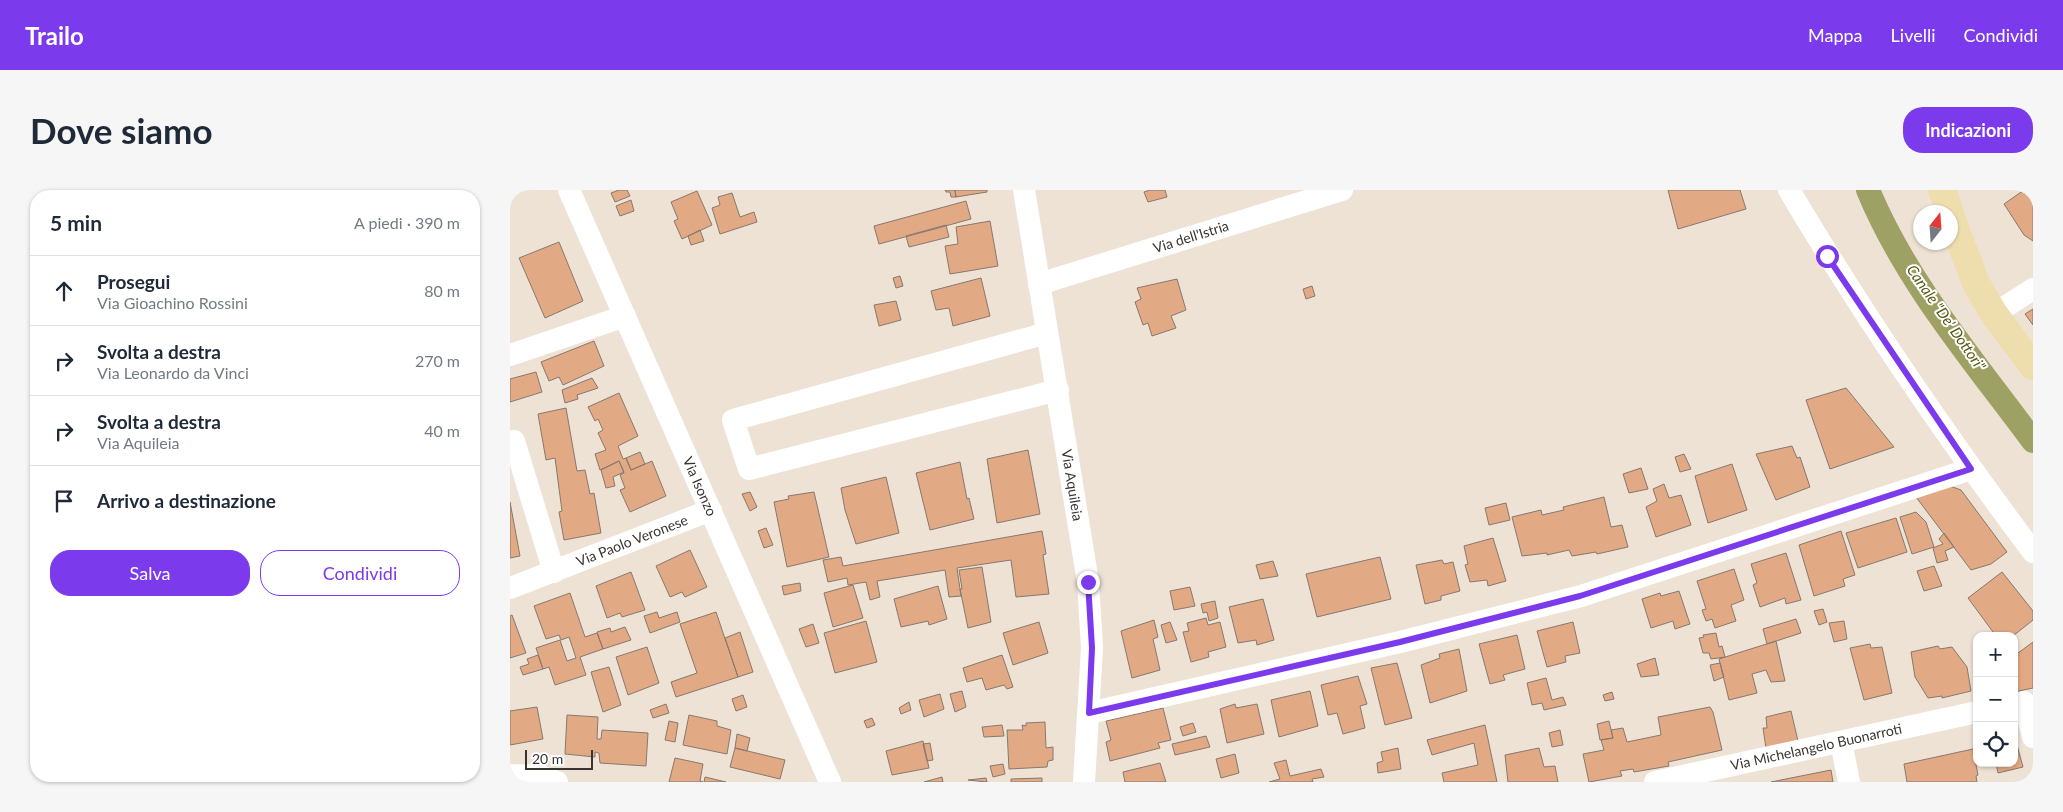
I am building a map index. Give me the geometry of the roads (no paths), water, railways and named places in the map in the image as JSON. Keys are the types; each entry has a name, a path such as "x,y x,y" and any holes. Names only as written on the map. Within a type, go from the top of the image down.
{"main road":[{"path":"1942,190 1947,205"},
{"path":"1958,235 1976,283 1994,314 2033,366"}],"street":[{"name":"Via Isonzo","path":"569,190 830,782"},
{"name":"Via Aquileia","path":"1024,190 1088,582 1092,648 1084,782"},
{"name":"Via dell'Istria","path":"1039,284 1342,190"},
{"path":"1789,190 1827,256 1971,469 2033,552"},
{"path":"1994,314 2033,289"},
{"path":"510,355 624,316"},
{"path":"1046,333 733,420 749,469 1058,390"},
{"path":"514,441 554,572"},
{"path":"1089,713 1400,642 1580,596 1971,469"},
{"name":"Via Paolo Veronese","path":"510,588 711,510"},
{"path":"2024,702 2033,737"},
{"name":"Via Michelangelo Buonarroti","path":"1655,782 1973,713"},
{"path":"1841,742 1849,782"},
{"path":"510,775 541,776 557,782"}],"waterway":[{"name":"Canale \"De' Dottori\"","path":"1868,190 1884,224 1921,289 2033,441"}]}
